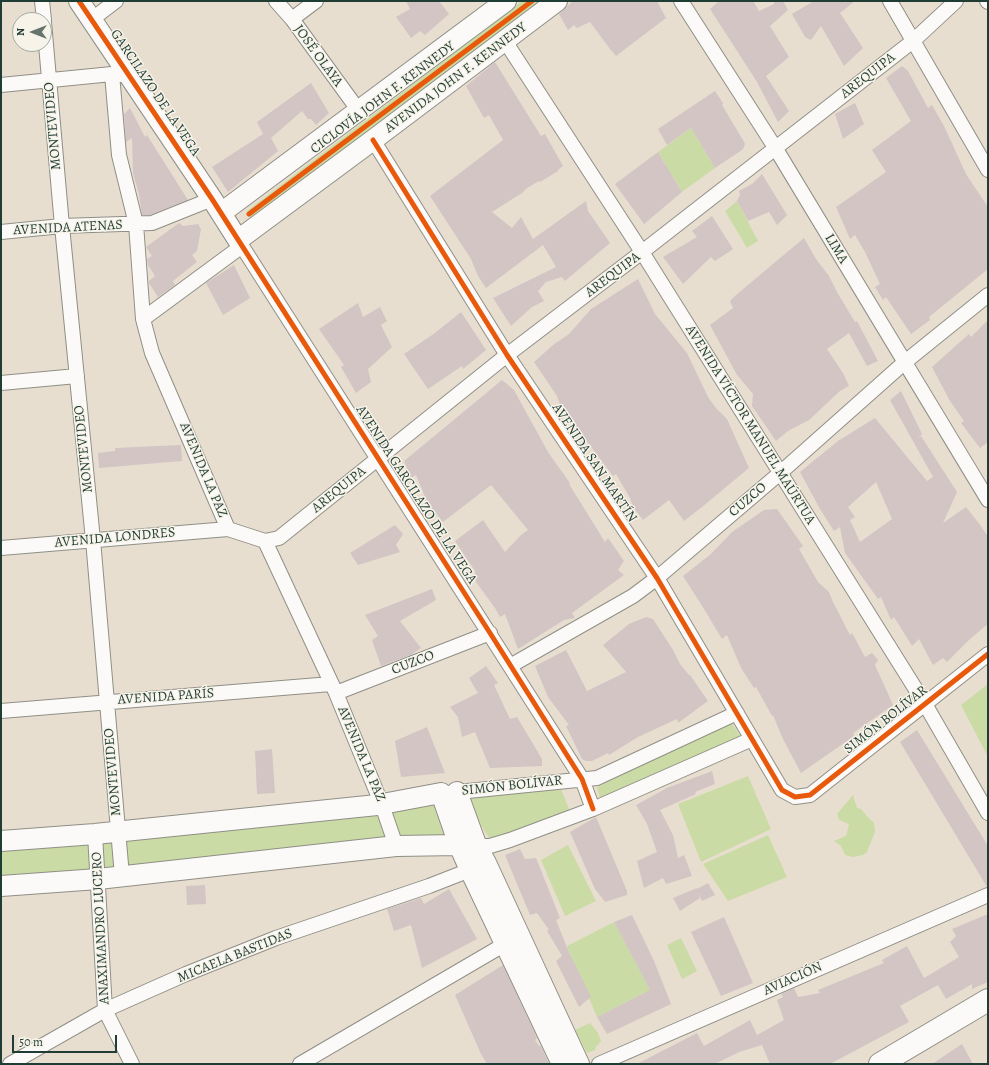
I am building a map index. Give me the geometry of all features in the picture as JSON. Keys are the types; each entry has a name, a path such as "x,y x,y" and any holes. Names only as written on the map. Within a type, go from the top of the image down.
{"main road":[{"path":"880,1064 988,1000"}],"street":[{"name":"MONTEVIDEO","path":"42,1 43,12"},
{"name":"GARCILAZO DE LA VEGA","path":"79,1 91,20 120,75 217,206"},
{"path":"91,20 116,1"},
{"name":"JOSÉ OLAYA","path":"276,1 292,19 359,111"},
{"path":"292,19 316,1"},
{"path":"217,206 359,111 506,1"},
{"name":"AVENIDA JOHN F. KENNEDY","path":"240,243 556,1"},
{"name":"LIMA","path":"682,1 776,149 988,500"},
{"path":"890,1 988,170"},
{"name":"AREQUIPA","path":"265,541 279,538 507,355 776,149 913,40 956,1"},
{"name":"AVENIDA VÍCTOR MANUEL MAÚRTUA","path":"505,41 642,252 925,704 988,813"},
{"name":"MONTEVIDEO","path":"47,52 93,540 122,876"},
{"path":"1,84 120,75"},
{"name":"AVENIDA LA PAZ","path":"120,75 119,155 136,224 143,319 152,353 228,529 265,541 334,689 382,805 396,846"},
{"name":"AVENIDA SAN MARTÍN","path":"373,140 507,355 657,578 782,790 795,797"},
{"name":"AVENIDA ATENAS","path":"1,232 62,226 152,223 217,206"},
{"name":"AVENIDA GARCILAZO DE LA VEGA","path":"217,206 582,779 593,809"},
{"path":"143,319 240,243"},
{"name":"CUZCO","path":"510,666 633,596 657,578 780,473 905,362 988,294"},
{"path":"1,383 77,376"},
{"name":"AVENIDA LONDRES","path":"1,548 228,529"},
{"name":"CUZCO","path":"334,689 490,633"},
{"name":"SIMÓN BOLÍVAR","path":"795,797 810,795 988,654"},
{"name":"AVENIDA PARÍS","path":"1,711 107,702 334,689"},
{"name":"SIMÓN BOLÍVAR","path":"449,792 597,778 736,713"},
{"path":"1,886 98,879 396,846 490,846 593,809 752,738"},
{"path":"1,841 118,832 382,805 449,792 468,846 470,870 512,940 579,1064"},
{"name":"ANAXIMANDRO LUCERO","path":"95,834 105,1010 132,1064"},
{"path":"468,846 486,863 512,940 562,1064"},
{"name":"MICAELA BASTIDAS","path":"10,1064 105,1010 186,974 276,938 429,886 470,870"},
{"name":"AVIACIÓN","path":"599,1064 988,895"},
{"path":"300,1064 512,940"}],"green space":[{"path":"522,1 545,1 254,223 247,211"},
{"path":"691,128 715,168 682,192 672,175 658,183 654,174 666,165 658,152"},
{"path":"737,201 758,241 747,248 725,211"},
{"path":"988,684 988,757 961,705"},
{"path":"731,722 741,737 601,800 597,787"},
{"path":"748,776 771,829 701,862 678,804"},
{"path":"560,786 570,812 491,841 465,800 481,795"},
{"path":"441,793 459,845 1,882 1,839"},
{"path":"853,795 857,808 861,809 874,823 875,832 867,852 863,855 853,857 845,855 841,846 834,841 846,836 849,824 839,820 837,814"},
{"path":"768,835 787,877 728,901 703,864"},
{"path":"568,845 596,901 565,916 541,860"},
{"path":"614,922 653,995 646,992 597,1017 567,946"},
{"path":"681,938 697,971 682,979 667,945"},
{"path":"590,1023 598,1033 601,1041 595,1050 587,1053 575,1030"}],"building":[{"path":"406,1 439,1 449,14 425,35 420,31 411,38 396,17 410,9"},
{"path":"573,1 657,1 666,18 616,56 590,22 577,28 574,25 568,30 559,14"},
{"path":"719,1 753,1 759,11 774,4 774,1 783,1 788,10 770,26 789,57 766,76 789,111 778,122 757,82 710,9"},
{"path":"814,1 855,1 840,13 863,48 844,66 821,26 811,40 805,37 792,14"},
{"path":"495,62 541,136 545,134 563,166 558,171 527,188 522,193 492,212 512,228 521,217 533,239 586,201 588,211 610,243 565,281 562,277 546,282 538,291 544,301 532,307 511,326 493,298 556,267 543,245 486,288 478,276 471,259 430,196 503,140 489,115 484,118 466,86"},
{"path":"902,66 908,71 928,108 932,105 944,126 966,174 988,207 988,269 929,317 930,320 911,334 886,297 883,300 875,287 880,284 865,252 855,235 850,239 836,207 886,172 872,150 911,121 886,78"},
{"path":"311,83 329,113 316,125 311,119 308,119 302,111 271,138 278,151 228,192 212,167 263,134 257,122"},
{"path":"715,91 745,144 743,149 715,168 691,128 667,145 658,129"},
{"path":"855,103 864,124 843,139 835,114"},
{"path":"130,108 145,137 147,135 188,200 150,215 142,215 139,194 133,173 132,138 126,142 124,114"},
{"path":"658,152 682,192 644,224 615,184"},
{"path":"762,174 787,215 777,225 769,212 748,221 737,201 740,195 739,191 752,184"},
{"path":"712,216 733,249 715,261 711,257 683,284 663,257 697,237 692,231"},
{"path":"179,223 183,226 198,224 201,229 197,251 192,255 197,262 173,281 175,285 158,297 149,283 149,281 155,276 148,265 147,259 152,256 146,247"},
{"path":"804,238 816,259 829,276 855,322 857,321 878,361 867,366 849,333 827,349 843,373 849,386 840,391 809,420 788,431 776,441 752,406 753,394 737,375 710,325 733,308 730,301 736,295"},
{"path":"234,265 250,298 223,315 206,283"},
{"path":"638,279 655,314 687,353 708,397 727,419 749,468 684,521 669,500 643,520 633,507 630,498 616,474 613,476 561,407 557,396 534,362 553,345 569,334 591,309"},
{"path":"358,303 363,317 380,307 387,321 381,325 392,347 368,369 371,382 356,393 341,367 344,365 319,329"},
{"path":"461,312 486,350 463,369 462,366 428,389 404,354 435,333"},
{"path":"988,320 988,442 980,448 961,423 964,421 950,401 932,367 969,334 971,337"},
{"path":"502,380 514,390 548,452 570,483 569,484 605,542 608,538 624,561 618,570 624,575 572,613 575,618 564,620 518,649 505,614 500,617 476,582 475,571 455,541 483,520 505,552 521,535 528,530 491,485 443,522 428,504 416,475 411,478 404,461"},
{"path":"901,391 922,434 917,439 921,436 957,492 943,523 966,507 988,537 988,624 971,638 947,662 943,658 933,665 919,639 912,646 894,617 891,620 881,597 878,599 845,553 840,527 834,531 800,472 838,441 875,418 927,481 933,477 890,400","holes":["876,482 892,519 860,542 850,520 855,517 848,507"]},
{"path":"181,445 182,461 99,468 98,453 115,451 115,448"},
{"path":"777,509 803,546 799,549 818,582 829,592 850,635 852,633 865,657 872,653 878,660 875,665 893,705 853,733 854,736 801,773 783,739 773,715 772,716 756,687 754,688 741,668 727,635 722,639 683,576 711,554 732,532 764,510"},
{"path":"395,525 403,534 396,545 400,552 358,565 350,553"},
{"path":"432,589 436,600 400,621 421,648 411,655 381,666 372,640 378,636 365,615"},
{"path":"646,617 653,619 673,650 680,664 690,675 708,701 678,723 677,719 638,737 609,755 608,753 592,761 586,761 582,759 566,726 569,725 548,697 535,666 566,650 587,691 626,672 603,645 629,624"},
{"path":"486,666 498,683 494,685 510,719 517,717 542,759 542,766 490,768 475,732 462,737 458,717 450,707 478,693 469,678"},
{"path":"427,727 445,773 401,777 395,741"},
{"path":"917,730 988,846 988,887 900,742"},
{"path":"272,749 275,793 257,794 255,751"},
{"path":"712,771 715,784 695,792 696,794 660,810 673,835 678,858 684,855 692,876 666,884 663,878 644,888 637,861 657,852 647,824 636,805 667,788"},
{"path":"596,817 627,891 627,895 605,902 595,889 570,832"},
{"path":"520,849 525,859 536,858 560,918 556,920 569,952 591,997 579,1007 556,961 562,956 547,931 549,930 537,913 530,915 505,855"},
{"path":"708,883 715,895 702,901 698,892 700,898 680,911 673,898"},
{"path":"205,885 206,904 187,905 186,886"},
{"path":"449,889 477,939 422,968 411,925 394,931 387,909 421,898 424,904"},
{"path":"988,914 988,982 972,989 972,984 946,999 938,985 900,1006 909,1022 830,1064 770,1064 762,1045 739,1052 715,1064 637,1064 697,1033 704,1046 750,1020 757,1035 784,1020 777,1000 783,997 781,994 794,988 798,997 820,993 818,990 884,963 882,960 907,946 924,978 959,957 950,942 956,936 952,929"},
{"path":"632,915 654,961 671,1004 607,1034 597,1017 650,990 614,922"},
{"path":"724,917 753,983 721,996 691,932"},
{"path":"503,965 537,1038 535,1040 539,1046 541,1046 549,1064 487,1064 481,1054 455,995"},
{"path":"962,1044 973,1064 932,1064"}],"cycle path":[{"path":"79,1 212,199 490,633 582,779 593,809"},
{"name":"CICLOVÍA JOHN F. KENNEDY","path":"249,214 532,1"},
{"path":"373,140 507,355 657,578 782,790 795,797 810,795 988,654"}]}
